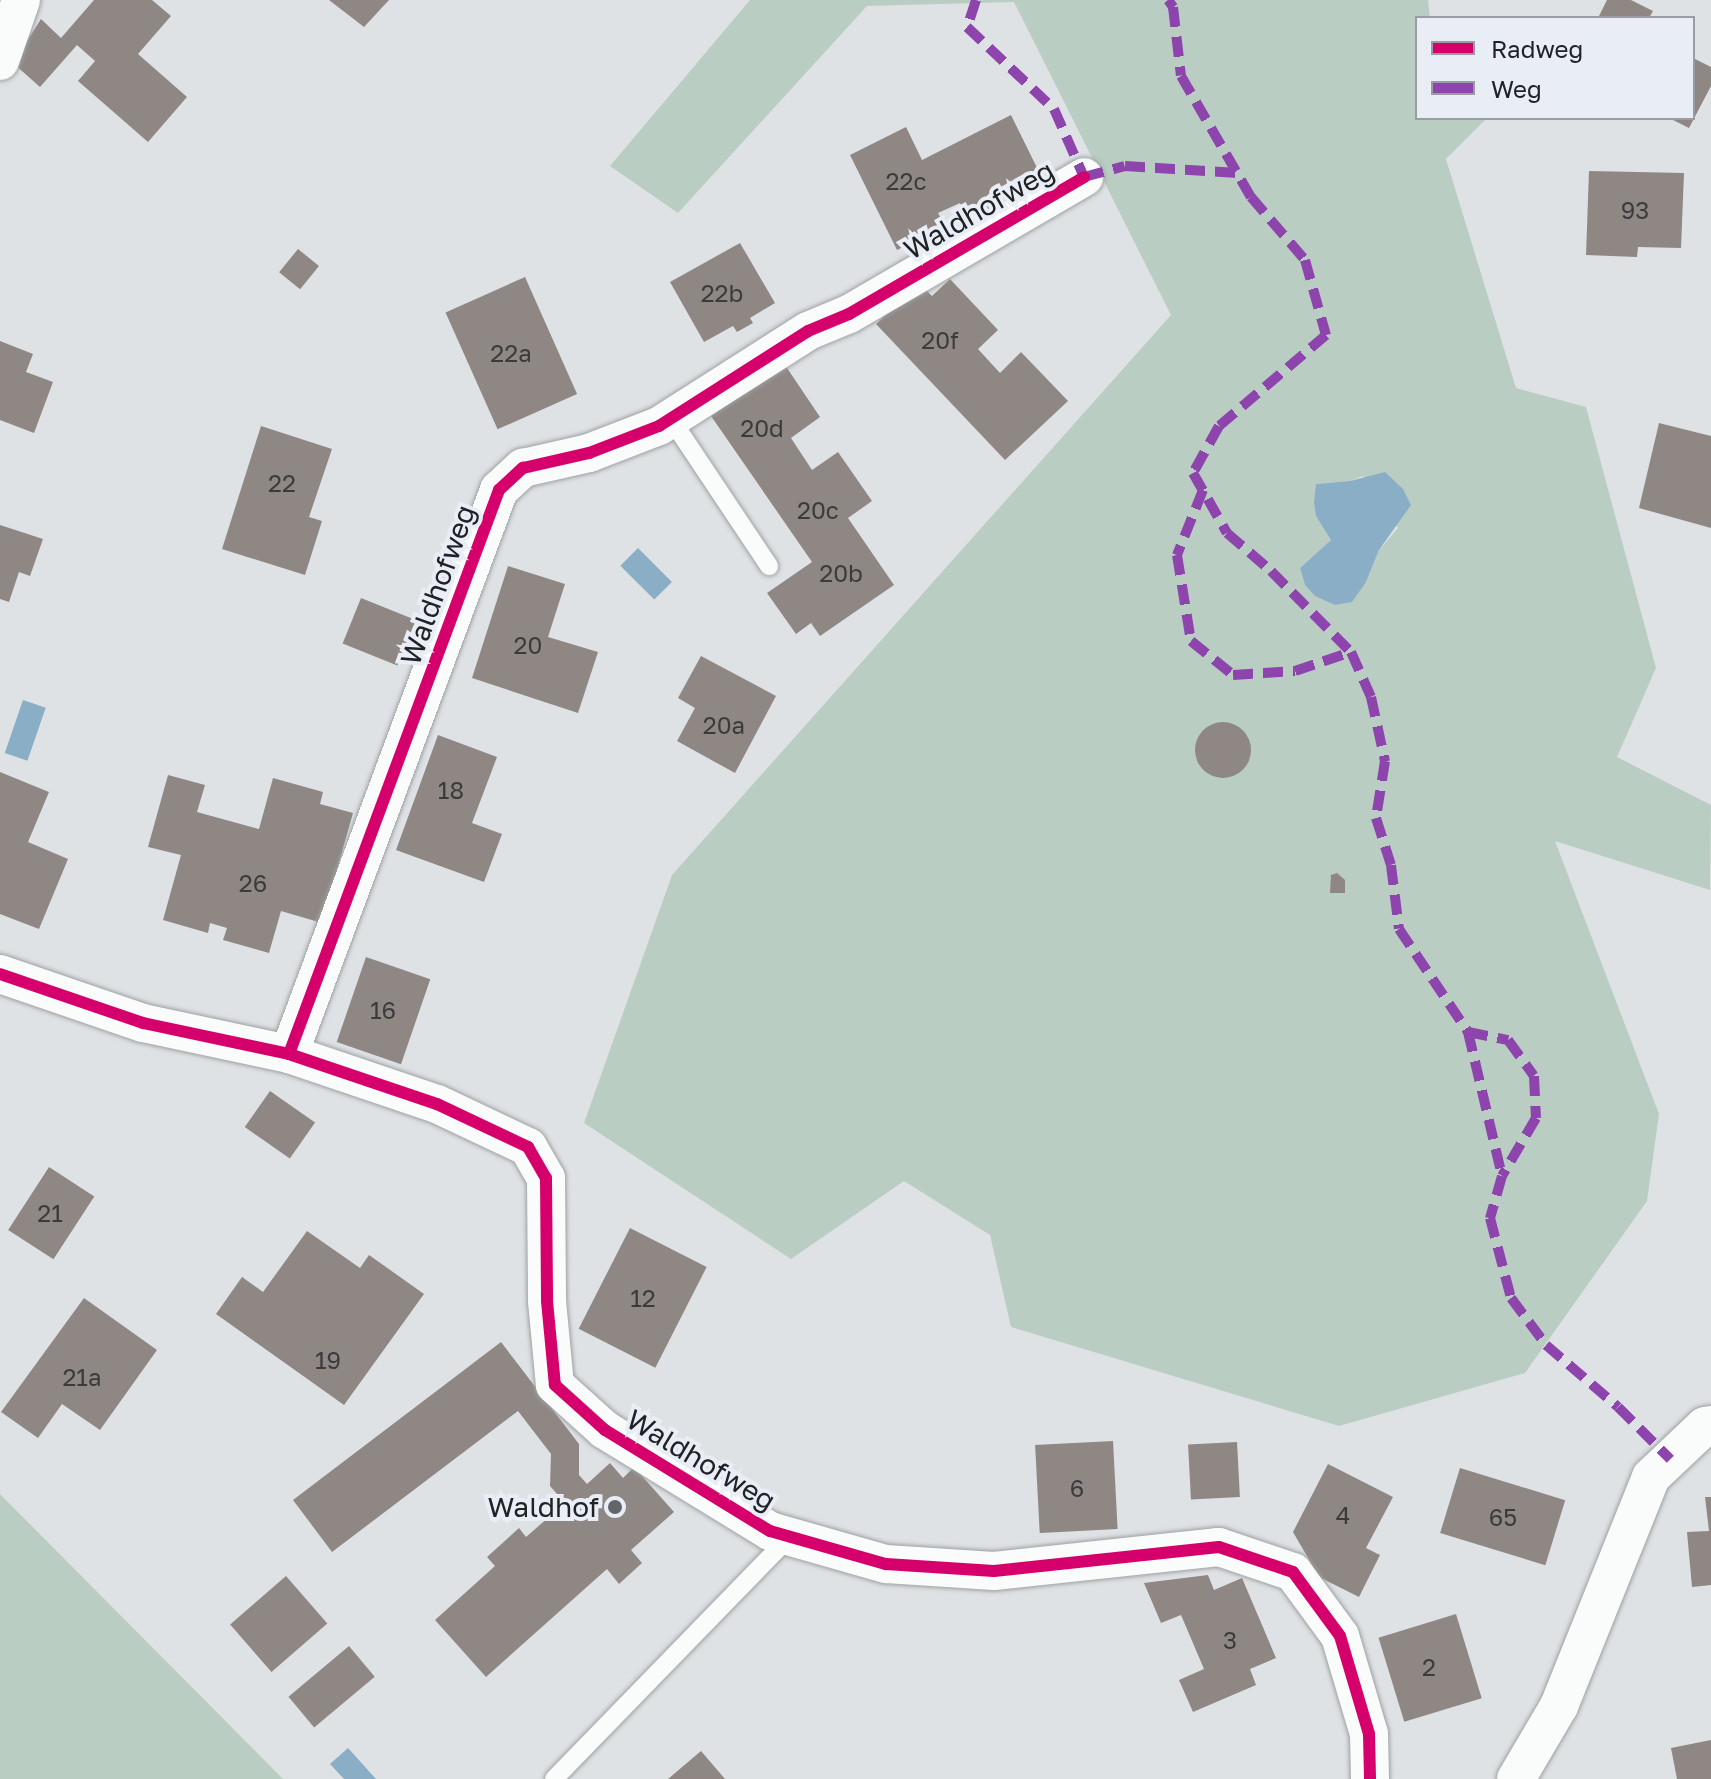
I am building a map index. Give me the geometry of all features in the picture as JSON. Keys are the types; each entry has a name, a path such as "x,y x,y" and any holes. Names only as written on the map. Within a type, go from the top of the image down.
{"street":[{"path":"0,61 21,0"},
{"name":"Waldhofweg","path":"289,1054 499,490 523,468 589,453 671,419 808,331 849,314 1084,177"},
{"name":"Waldhofweg","path":"0,974 143,1023 289,1054 437,1104 528,1147 546,1178 547,1301 555,1385 605,1430 770,1531 886,1564 994,1571 1219,1547 1293,1572 1340,1636 1369,1734 1370,1779"},
{"path":"1516,1779 1559,1706 1651,1477 1705,1426 1711,1425"}],"lane":[{"path":"671,419 769,566"},
{"path":"554,1779 790,1536"}],"green space":[{"path":"750,0 1428,0 1430,16 1415,16 1415,120 1485,120 1446,159 1516,388 1586,407 1656,668 1617,757 1711,805 1710,890 1555,841 1659,1114 1647,1201 1525,1373 1339,1426 1011,1327 990,1235 904,1181 791,1259 584,1123 672,875 1171,315 1014,2 867,6 678,213 610,166","holes":["1363,476 1398,528 1379,550 1366,582 1305,585 1300,568 1331,540 1317,484 1350,481"]},
{"path":"0,1494 283,1779 0,1779"}],"water":[{"path":"1385,472 1403,489 1411,505 1379,550 1366,582 1352,602 1335,605 1315,596 1305,585 1300,568 1331,540 1316,516 1316,484 1350,481"},
{"path":"638,548 672,582 654,600 620,566"},
{"path":"23,700 46,708 27,761 5,753"},
{"path":"348,1748 376,1779 344,1779 330,1764"}],"building":[{"path":"94,0 152,0 171,16 138,54 187,97 148,142 78,81 95,61 77,45 40,87 13,63 41,19 61,38"},
{"path":"329,0 389,0 364,27"},
{"path":"1607,0 1631,0 1653,11 1650,16 1599,16"},
{"path":"1695,59 1711,67 1711,86 1695,117"},
{"path":"1011,115 1048,190 972,228 960,203 938,213 945,226 897,250 850,155 906,127 922,160"},
{"path":"1673,120 1693,120 1689,128"},
{"path":"1589,171 1684,173 1681,248 1638,247 1637,257 1586,255"},
{"path":"740,243 775,303 750,318 753,323 737,332 733,326 704,342 670,282"},
{"path":"298,249 319,266 300,289 279,272"},
{"path":"525,277 577,394 498,429 446,312"},
{"path":"950,279 998,330 978,349 1000,373 1021,352 1068,401 1005,460 876,324 919,283 932,296"},
{"path":"0,341 33,354 26,372 53,382 34,433 0,420"},
{"path":"785,365 820,417 791,438 812,470 838,452 872,501 848,518 894,585 820,636 811,623 796,634 767,593 812,562 711,416"},
{"path":"1659,423 1711,436 1711,528 1639,508"},
{"path":"261,426 332,449 309,517 322,521 305,575 222,549"},
{"path":"0,525 43,539 30,576 19,572 9,602 0,599"},
{"path":"508,566 565,584 548,637 598,652 578,713 472,678"},
{"path":"361,598 416,620 397,666 343,643"},
{"path":"701,656 776,696 735,773 677,741 695,708 678,698"},
{"path":"1223,722 1243,730 1251,750 1243,770 1223,778 1203,770 1195,750 1203,730"},
{"path":"438,735 497,757 472,823 502,834 484,882 396,850"},
{"path":"0,772 49,792 28,842 68,859 39,929 0,914"},
{"path":"168,775 205,785 197,812 259,829 273,778 323,792 320,804 353,813 322,923 281,911 269,953 223,940 227,928 210,923 208,933 163,920 181,855 148,847"},
{"path":"1337,873 1345,880 1345,893 1330,893 1331,875"},
{"path":"366,957 430,979 401,1064 337,1042"},
{"path":"270,1091 315,1123 290,1159 245,1127"},
{"path":"49,1167 94,1196 53,1259 8,1230"},
{"path":"630,1228 707,1267 655,1368 579,1329"},
{"path":"307,1231 360,1268 369,1255 424,1294 344,1405 216,1314 242,1277 263,1292"},
{"path":"84,1298 157,1350 100,1430 62,1404 38,1438 1,1412"},
{"name":"Waldhof","path":"501,1342 579,1444 579,1475 587,1484 610,1463 623,1478 634,1467 674,1512 631,1550 642,1563 619,1584 607,1569 486,1677 435,1620 495,1566 487,1557 519,1528 526,1537 565,1503 550,1486 551,1454 518,1411 332,1552 293,1500"},
{"path":"1113,1441 1118,1529 1040,1533 1035,1445"},
{"path":"1237,1442 1240,1497 1191,1499 1188,1445"},
{"path":"1328,1464 1393,1497 1366,1548 1380,1555 1359,1597 1319,1577 1293,1532"},
{"path":"1460,1468 1565,1500 1545,1565 1440,1533"},
{"path":"1705,1497 1711,1497 1711,1585 1692,1587 1687,1532 1709,1531"},
{"path":"1208,1575 1214,1590 1242,1578 1276,1658 1250,1669 1256,1685 1193,1712 1179,1680 1204,1669 1181,1615 1161,1623 1144,1583"},
{"path":"286,1576 327,1624 271,1672 230,1625"},
{"path":"1456,1614 1482,1698 1404,1722 1379,1638"},
{"path":"349,1646 375,1677 314,1727 288,1697"},
{"path":"1711,1740 1711,1779 1677,1779 1671,1748"},
{"path":"701,1751 725,1779 668,1779"}],"marked path":[{"path":"976,0 967,27 1054,109 1084,177 1125,166 1238,173"},
{"path":"1168,0 1173,7 1181,76 1251,197 1305,260 1326,335 1219,426 1193,473 1227,533 1271,571 1351,652 1371,697 1385,761 1376,818 1391,865 1399,929 1468,1032 1508,1040 1534,1076 1536,1118 1502,1176 1490,1218 1511,1298 1546,1345 1618,1407 1670,1459"},
{"path":"1203,490 1177,555 1191,641 1233,675 1295,671 1351,652"},
{"path":"1468,1032 1502,1176"}],"cycle path":[{"path":"289,1054 499,490 523,468 589,453 659,426 808,331 849,314 1084,177"},
{"path":"0,974 143,1023 289,1054 437,1104 528,1147 546,1178 547,1301 555,1385 605,1430 770,1531 886,1564 994,1571 1219,1547 1293,1572 1340,1636 1369,1734 1370,1779"}],"place":[{"name":"Waldhof","path":"615,1507"}]}
